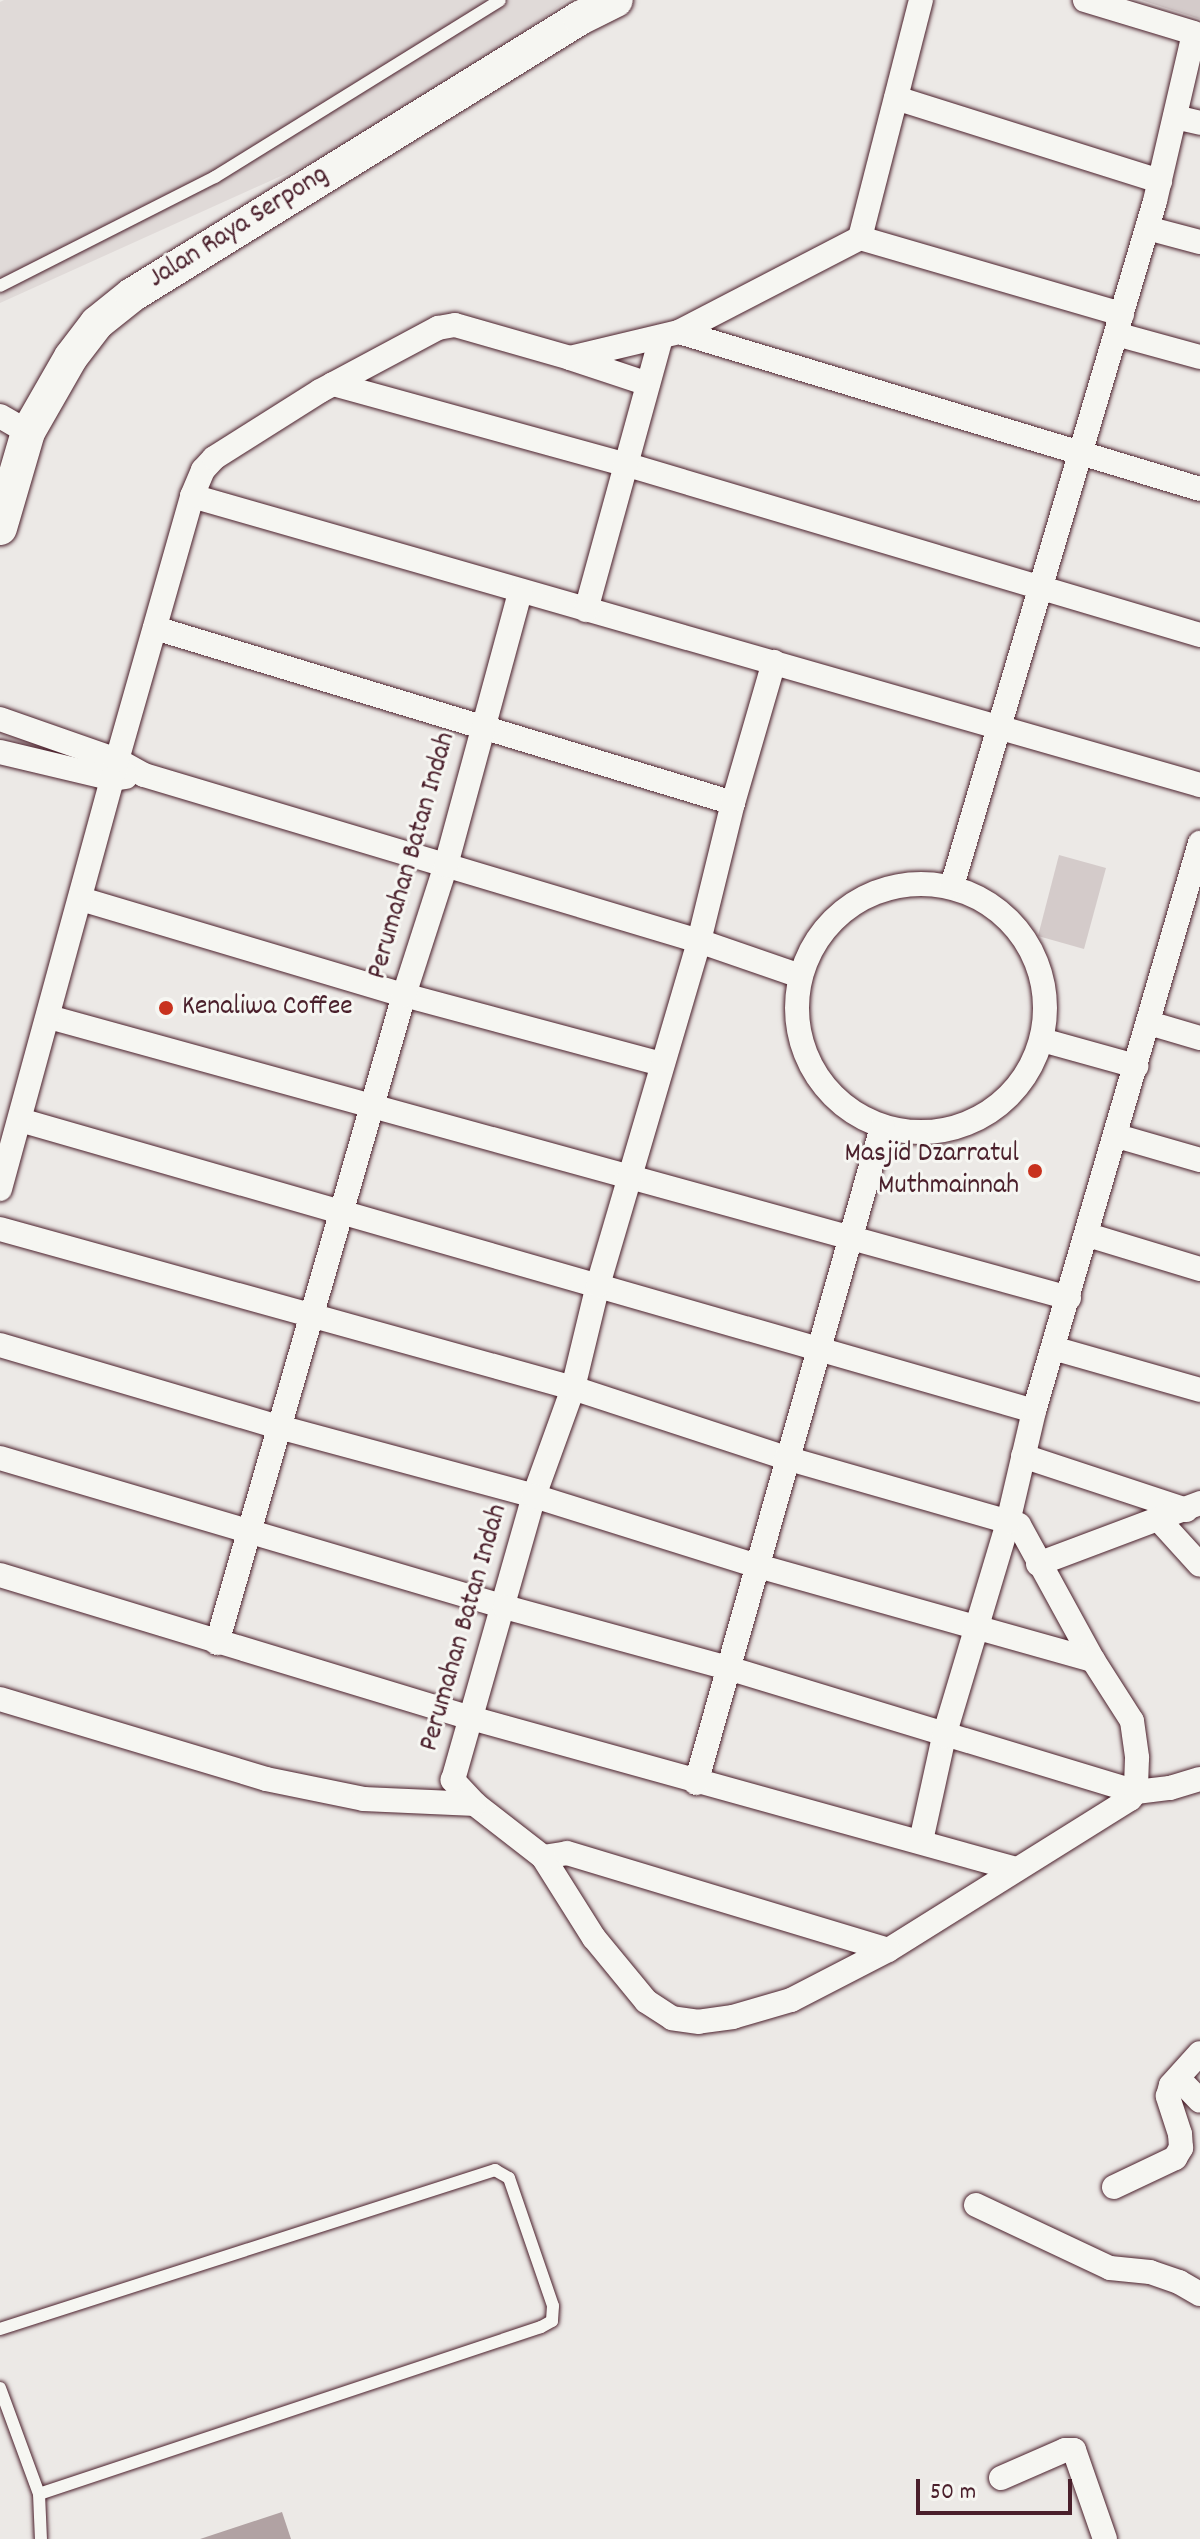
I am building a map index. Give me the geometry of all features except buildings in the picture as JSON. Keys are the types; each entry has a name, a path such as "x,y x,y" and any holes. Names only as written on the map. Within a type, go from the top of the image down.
{"main road":[{"name":"Jalan Raya Serpong","path":"0,528 14,424 97,323 132,295 588,9 616,0"}],"street":[{"path":"860,238 921,0"},
{"path":"952,886 1044,587 1147,228 1198,27 1085,0"},
{"path":"896,98 1160,181"},
{"path":"1175,117 1200,123"},
{"path":"1147,228 1200,242"},
{"path":"570,358 670,334 860,238 1119,324 1200,357"},
{"path":"0,1189 192,496 203,470 214,458 333,384 446,326 455,325 570,358 648,384"},
{"path":"586,610 648,384 670,334"},
{"path":"670,334 1200,489"},
{"path":"333,384 628,465 1200,635"},
{"path":"192,496 1200,785"},
{"name":"Perumahan Batan Indah","path":"217,1643 404,995 446,865 480,729 520,592"},
{"path":"155,628 480,729 733,803"},
{"name":"Perumahan Batan Indah","path":"774,662 733,803 699,941 598,1285 573,1388 534,1496 505,1607 453,1780 475,1804 543,1857 594,1938 646,2001 672,2018 699,2022 733,2017 791,2000 888,1950 1136,1792"},
{"path":"0,719 115,769"},
{"path":"0,752 144,775 699,941 800,976"},
{"path":"921,1841 944,1736 976,1627 1013,1523 1023,1456 1034,1411 1149,1023 1190,912 1200,843"},
{"path":"913,883 952,886 985,901 1013,925 1034,955 1044,990 1042,1040 1014,1092 987,1115 953,1129 918,1133 882,1127 849,1110 822,1084 809,1062 796,1013 800,976 815,940 841,911 875,891 913,883"},
{"path":"81,899 404,995 661,1064"},
{"path":"49,1017 1069,1298"},
{"path":"1149,1023 1200,1038"},
{"path":"1042,1040 1136,1066"},
{"path":"20,1120 1034,1411"},
{"path":"696,1783 882,1127"},
{"path":"1117,1136 1200,1160"},
{"path":"0,1229 313,1313 573,1388 786,1458 1013,1523 1031,1542 1038,1564 1136,1733 1136,1792"},
{"path":"1088,1235 1200,1269"},
{"path":"0,1345 279,1427 534,1496 758,1566 1093,1660"},
{"path":"1053,1348 1200,1390"},
{"path":"1023,1456 1193,1506"},
{"path":"0,1458 248,1533 728,1668 1136,1792 1170,1788 1200,1779"},
{"path":"1038,1564 1160,1521 1193,1506"},
{"path":"1160,1521 1200,1565"},
{"path":"0,1575 471,1718 696,1783 1016,1869"},
{"path":"0,1699 266,1779 364,1799 475,1804"},
{"path":"543,1857 567,1853 888,1950"},
{"path":"1114,2187 1175,2158 1181,2148 1180,2134 1168,2096 1171,2085 1200,2053"},
{"path":"1179,2079 1200,2101"},
{"path":"976,2205 1110,2268 1150,2272 1179,2282 1200,2294"},
{"path":"1001,2478 1065,2450 1074,2450 1105,2539"}],"lane":[{"path":"0,286 215,177 500,0"},
{"path":"0,2329 495,2170 509,2178 553,2306 552,2321 541,2327 39,2494"},
{"path":"0,2388 39,2494 41,2539"}],"shaded area":[{"path":"568,0 396,124 0,303 0,2"},
{"path":"1141,0 1200,0 1200,19"},
{"path":"1059,855 1106,868 1084,949 1038,936"},
{"path":"282,2512 291,2539 200,2539"}],"place":[{"name":"Kenaliwa Coffee","path":"166,1008"},
{"name":"Masjid Dzarratul Muthmainnah","path":"1035,1171"}]}
